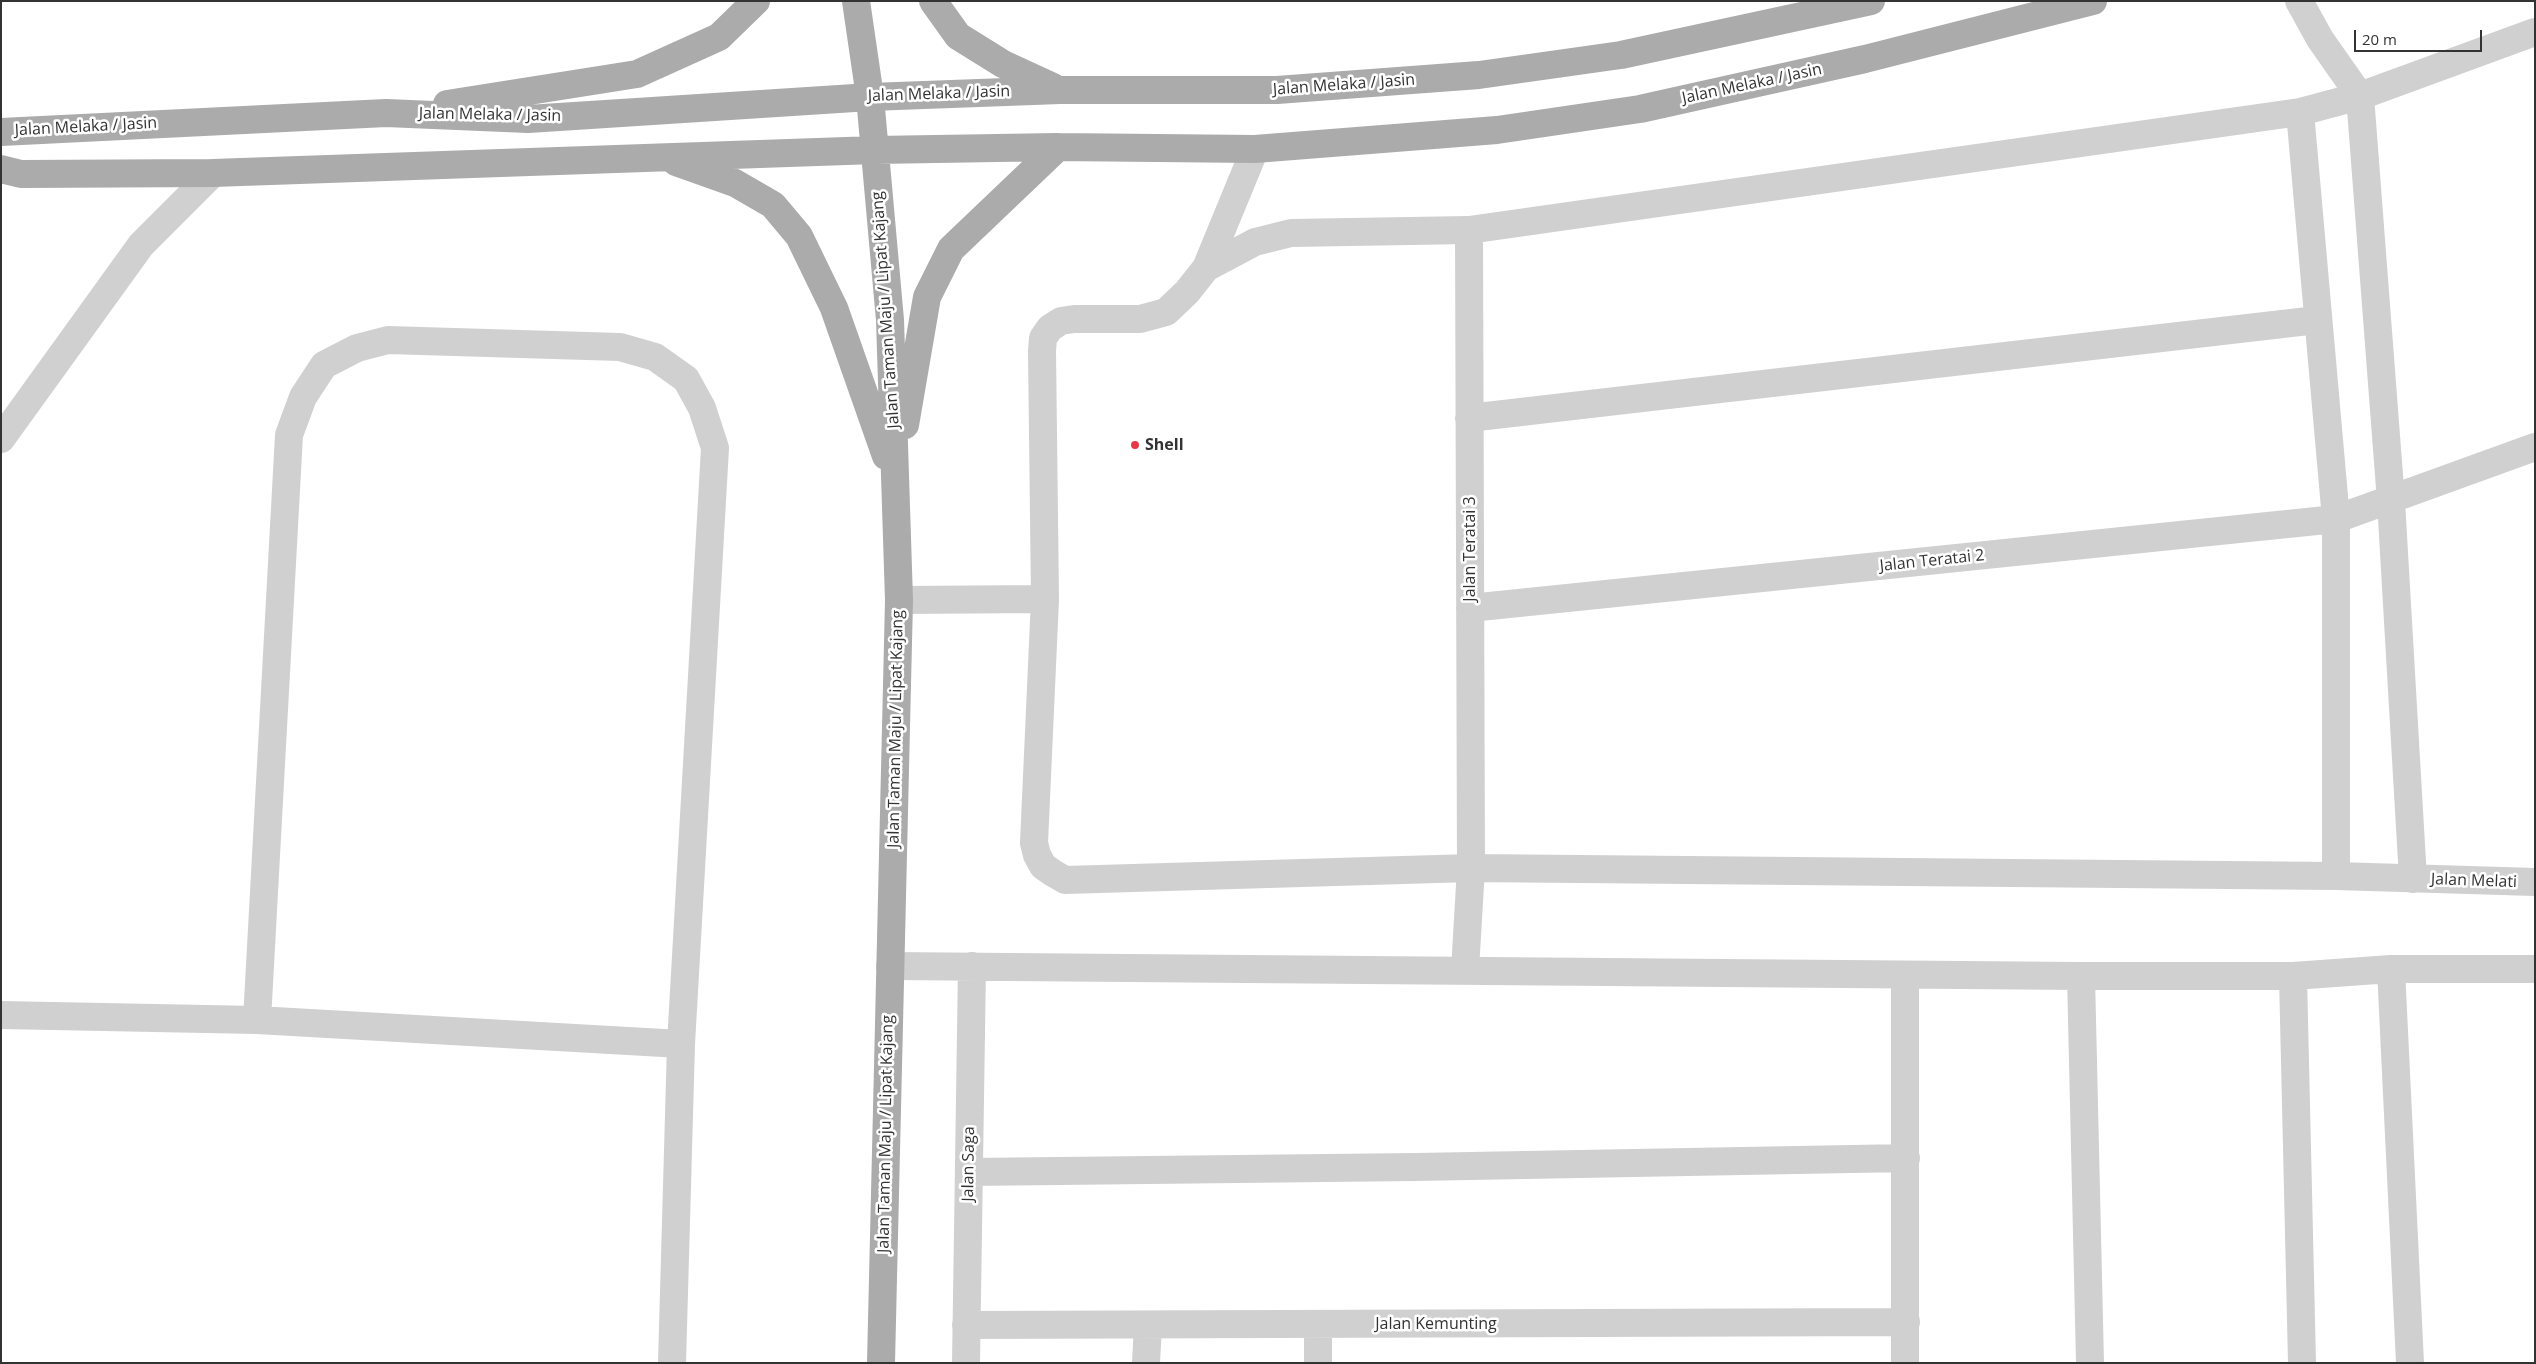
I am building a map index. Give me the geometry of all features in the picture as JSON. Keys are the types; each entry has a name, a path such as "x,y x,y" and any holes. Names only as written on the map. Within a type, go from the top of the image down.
{"main road":[{"path":"386,113 637,74 719,36 756,1"},
{"name":"Jalan Taman Maju / Lipat Kajang","path":"856,1 870,97 890,320 899,600 881,1363"},
{"path":"933,1 958,36 1004,64 1060,90"},
{"name":"Jalan Melaka / Jasin","path":"1,132 386,113 528,119 870,97 1060,90 1277,90 1479,75 1621,55 1871,1"},
{"name":"Jalan Melaka / Jasin","path":"1058,147 1255,149 1497,130 1640,109 1865,60 2094,1"},
{"path":"1,168 21,174 213,173 875,150 1058,147"},
{"path":"895,481 927,297 951,249 1058,147"},
{"path":"662,157 735,183 773,205 799,236 834,308 895,481"}],"street":[{"path":"2299,1 2320,39 2360,96 2391,501 2413,879"},
{"path":"1206,268 1255,242 1291,233 1468,230 2300,112 2360,96 2535,32"},
{"path":"2300,112 2336,519 2336,876"},
{"path":"1206,268 1255,149"},
{"path":"1,439 141,245 213,173"},
{"name":"Jalan Teratai 3","path":"1465,970 1471,868 1468,230"},
{"name":"Jalan Melati","path":"1206,268 1187,292 1166,312 1140,319 1074,318 1061,321 1050,328 1043,338 1046,599 1034,842 1037,855 1043,866 1065,880 1471,868 2336,876 2535,882"},
{"path":"1469,418 2318,320"},
{"path":"257,1020 289,434 303,397 324,365 357,348 388,340 620,347 655,357 686,378 702,408 715,448 681,1044 672,1363"},
{"name":"Jalan Teratai 2","path":"1470,608 2336,519 2391,501 2535,448"},
{"path":"899,600 1046,599"},
{"path":"890,966 2081,976 2293,976 2391,969 2535,970"},
{"name":"Jalan Saga","path":"966,1363 972,966"},
{"path":"2391,969 2410,1363"},
{"path":"1905,974 1905,1363"},
{"path":"2081,976 2090,1363"},
{"path":"2293,976 2302,1363"},
{"path":"1,1015 257,1020 681,1044"},
{"path":"969,1172 1416,1167 1906,1158"},
{"name":"Jalan Kemunting","path":"966,1325 1906,1322"},
{"path":"1146,1363 1148,1325"},
{"path":"1318,1325 1318,1363"}],"place":[{"name":"Shell","path":"1135,445"}]}
